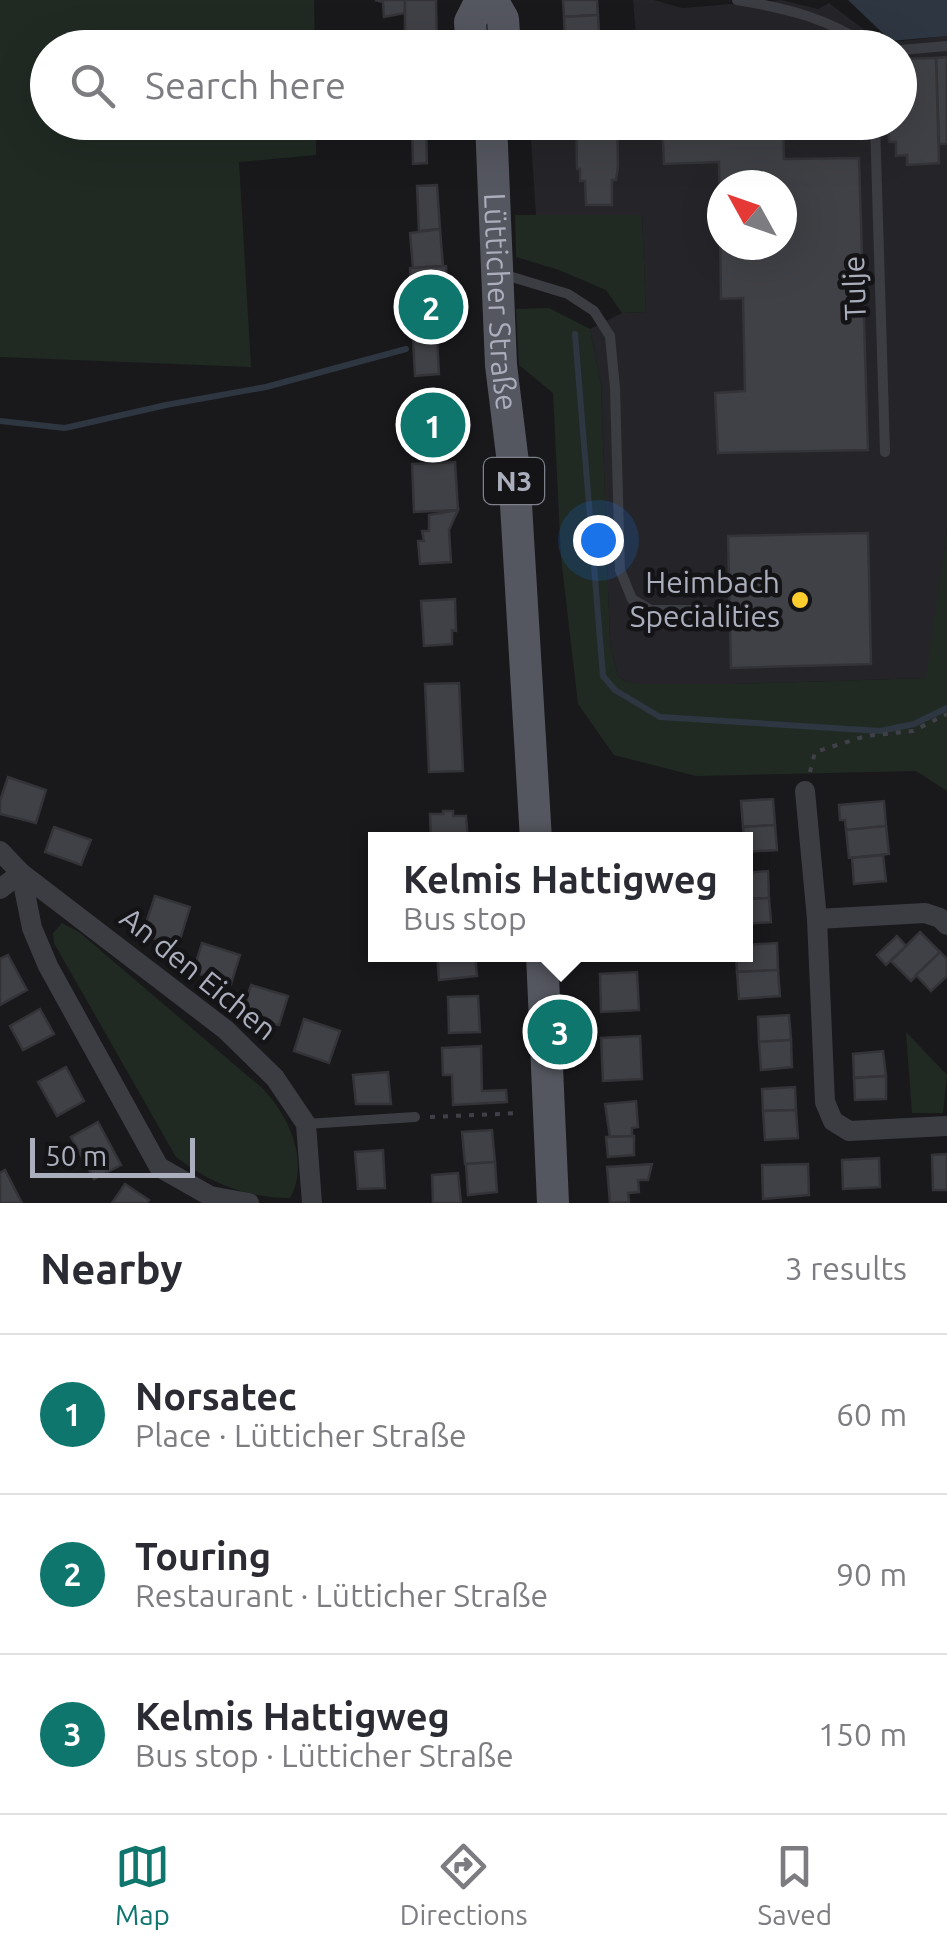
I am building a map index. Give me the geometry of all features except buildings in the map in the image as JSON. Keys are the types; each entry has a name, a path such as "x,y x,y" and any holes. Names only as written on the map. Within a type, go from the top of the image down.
{"main road":[{"path":"471,30 470,22 481,0"},
{"path":"492,0 504,19 504,30"},
{"name":"Lütticher Straße","path":"492,140 501,365 514,471 536,832"},
{"path":"542,962 553,1203"}],"street":[{"path":"805,791 817,919 825,1102 834,1120 849,1132 947,1126"},
{"name":"An den Eichen","path":"0,851 21,872 226,1030 275,1078 306,1124 312,1203"},
{"path":"0,889 21,872 32,928 48,966 159,1167 210,1196 249,1203"},
{"path":"817,919 925,913 947,925"}],"lane":[{"path":"737,0 813,16 844,30"},
{"path":"917,49 947,46"},
{"name":"Tulje","path":"876,140 885,452"},
{"path":"496,272 568,294 594,311 610,336 620,570 632,599 651,610 706,610"},
{"path":"306,1124 415,1117"}],"path":[{"path":"805,791 815,752 866,736 912,731 947,714"},
{"path":"415,1117 551,1112"}],"shaded area":[{"path":"0,0 314,0 315,30 30,30 30,140 316,140 316,155 239,162 251,367 0,357"},
{"name":"Heimbach Specialities","path":"633,0 654,0 682,8 781,0 818,9 829,3 865,30 636,30"},
{"path":"848,0 947,0 947,36 917,39 917,30 879,30"},
{"name":"Heimbach Specialities","path":"947,36 947,530 927,678 634,684 618,677 610,642 601,384 590,329 622,313 646,312 642,216 536,216 531,140 917,140 917,39"},
{"path":"515,215 642,215 646,312 622,313 606,290 516,257"},
{"path":"549,308 590,329 601,384 610,642 618,677 634,684 926,678 947,530 947,791 916,771 696,776 614,755 578,704 561,557 553,393 519,365 516,309"},
{"path":"62,923 79,932 263,1089 281,1112 294,1140 298,1170 290,1198 229,1187 176,1157 54,943 53,933"},
{"path":"906,1032 947,1075 943,1113 912,1113"}],"waterway":[{"path":"575,334 603,676 615,690 660,717 880,731 914,724 947,708"},
{"path":"0,421 65,428 266,387 406,349"}],"place":[{"name":"Touring","path":"431,307"},
{"name":"Norsatec","path":"433,425"},
{"name":"Heimbach Specialities","path":"800,600"},
{"name":"Kelmis Hattigweg","path":"560,1032"}]}
